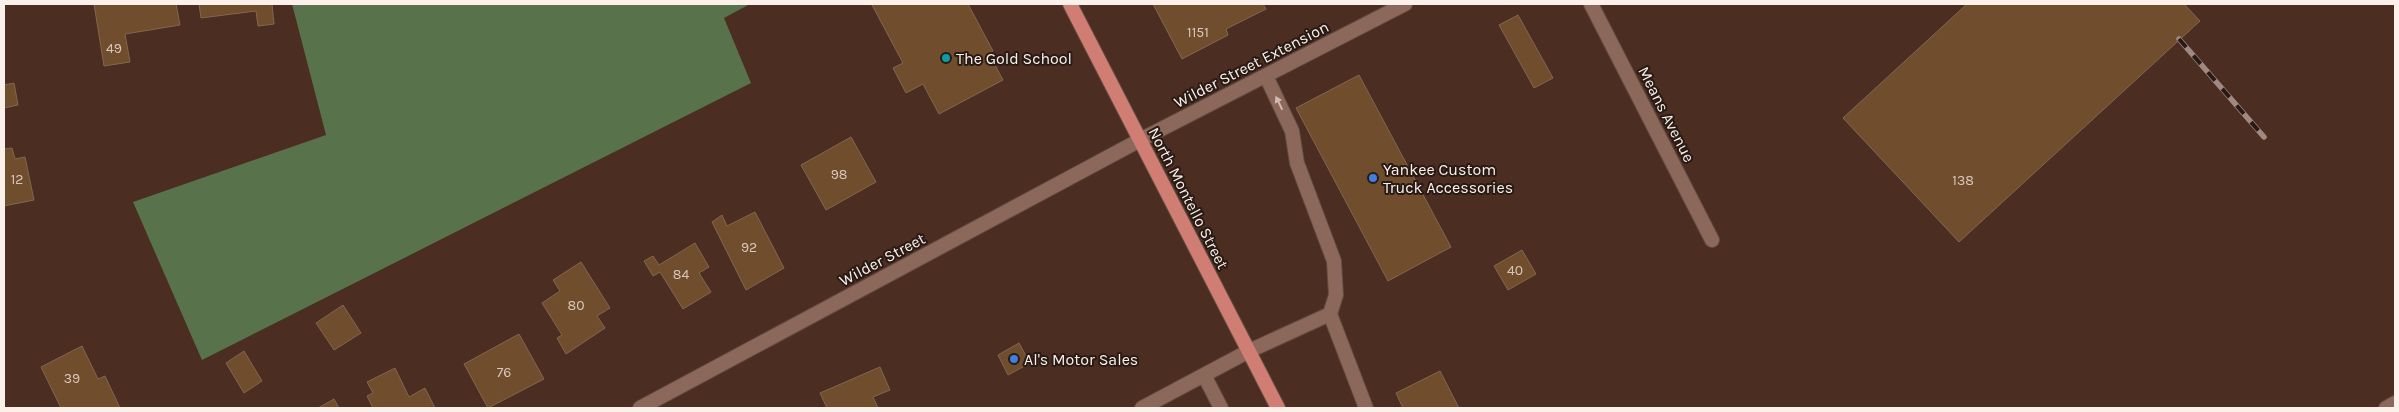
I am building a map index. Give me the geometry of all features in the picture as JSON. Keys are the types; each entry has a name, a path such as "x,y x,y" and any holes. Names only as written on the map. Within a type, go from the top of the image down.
{"main road":[{"name":"North Montello Street","path":"1070,4 1278,408"}],"street":[{"name":"Wilder Street Extension","path":"1140,140 1405,4"},
{"name":"Means Avenue","path":"1591,4 1712,240"},
{"path":"1266,76 1292,131 1297,163 1334,261 1336,296 1330,314 1366,408"},
{"name":"Wilder Street","path":"640,408 1140,140"},
{"path":"1142,408 1159,404 1204,375 1249,351 1330,314"},
{"path":"1204,375 1221,408"},
{"path":"2386,408 2395,403"}],"green space":[{"path":"292,4 750,4 724,18 751,83 202,360 133,202 326,135"}],"building":[{"path":"94,4 176,4 180,25 125,34 130,62 104,66"},
{"path":"199,4 272,4 274,24 258,26 256,11 201,18"},
{"name":"The Gold School","path":"968,4 993,51 989,54 1003,80 939,114 923,84 906,93 893,68 903,63 872,5"},
{"path":"1153,4 1263,4 1266,9 1226,29 1228,35 1182,59"},
{"path":"1967,4 2184,4 2200,21 1959,242 1843,118"},
{"path":"1518,15 1553,78 1534,88 1499,25"},
{"name":"Yankee Custom Truck Accessories","path":"1359,75 1451,247 1388,281 1296,108"},
{"path":"14,83 18,105 4,108 4,85"},
{"path":"851,137 876,182 826,210 801,165"},
{"path":"12,148 15,159 25,157 34,200 4,206 4,149"},
{"path":"755,212 784,268 746,290 712,222 722,215 727,226"},
{"path":"695,243 709,267 699,273 711,292 683,309 660,272 653,276 644,261 653,256 659,265"},
{"path":"1522,250 1536,274 1508,290 1494,266"},
{"path":"581,262 610,308 597,316 605,328 566,354 557,338 562,335 542,303 560,291 553,280"},
{"path":"343,305 361,333 334,350 316,323"},
{"path":"519,334 544,379 488,408 464,364"},
{"name":"Al's Motor Sales","path":"1019,343 1030,363 1008,375 998,355"},
{"path":"82,346 98,379 105,376 120,408 61,408 41,367"},
{"path":"244,351 262,381 244,393 226,363"},
{"path":"880,367 890,390 873,397 878,408 827,408 820,393"},
{"path":"395,368 409,397 425,388 435,408 373,408 367,396 373,393 367,382"},
{"path":"1440,371 1459,408 1403,408 1396,393"},
{"path":"334,399 339,408 318,408"}],"railway":[{"path":"2179,39 2264,137"}],"place":[{"name":"The Gold School","path":"946,58"},
{"name":"Yankee Custom Truck Accessories","path":"1373,178"},
{"name":"Al's Motor Sales","path":"1014,359"}]}
